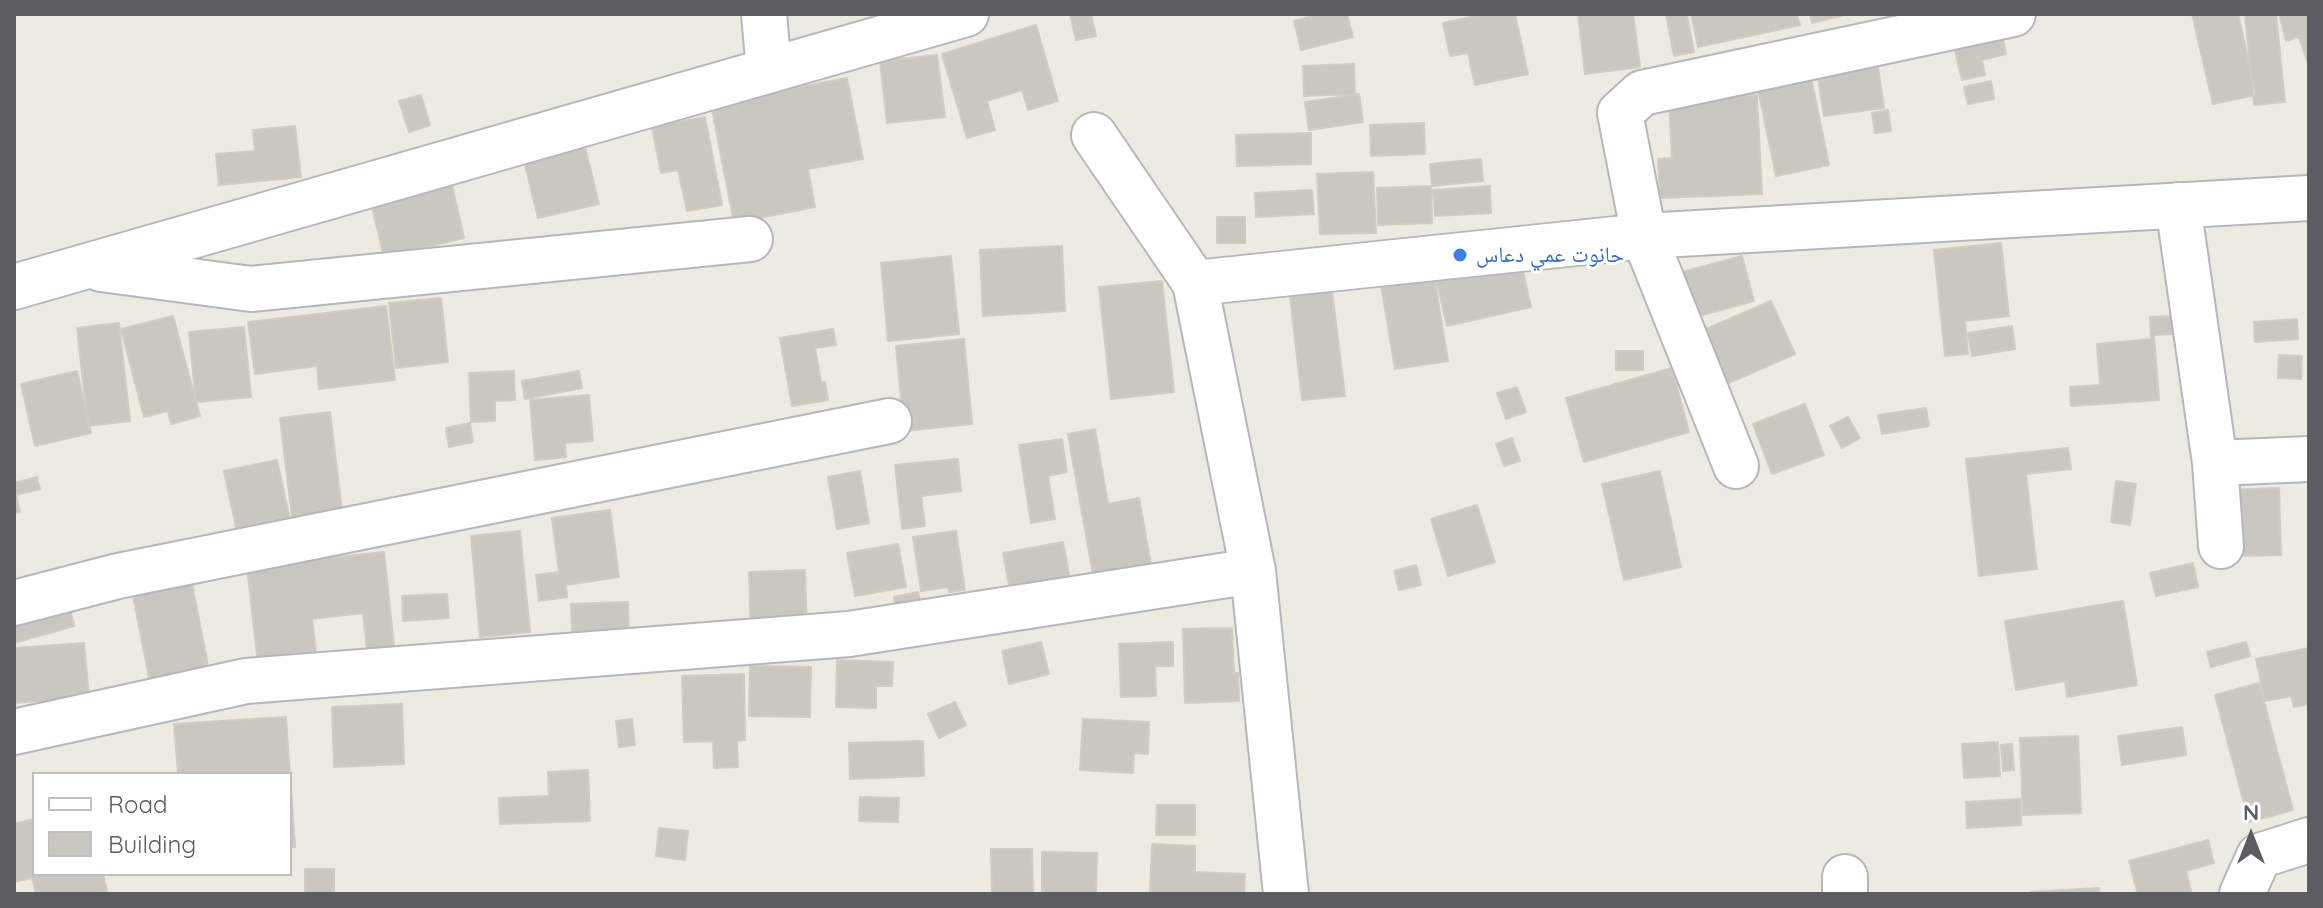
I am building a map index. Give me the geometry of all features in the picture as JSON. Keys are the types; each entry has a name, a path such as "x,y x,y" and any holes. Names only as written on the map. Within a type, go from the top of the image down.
{"street":[{"path":"764,14 769,70"},
{"path":"14,287 966,14"},
{"path":"1736,466 1644,236 1620,113 1642,93 2013,14"},
{"path":"1094,135 1195,283 1253,571 1286,894"},
{"path":"1195,283 1644,236 2309,198"},
{"path":"2178,205 2215,463 2221,546"},
{"path":"87,267 251,289 750,239"},
{"path":"14,603 133,573 889,421"},
{"path":"2215,463 2309,459"},
{"path":"14,732 246,681 849,634 1253,571"},
{"path":"2242,894 2259,856 2309,840"}],"building":[{"path":"1070,14 1091,14 1096,36 1076,40"},
{"path":"1321,14 1347,14 1353,37 1301,50 1294,21"},
{"path":"1484,14 1515,14 1528,74 1475,85 1468,53 1450,56 1443,23"},
{"path":"1578,14 1633,14 1640,67 1585,74"},
{"path":"1666,14 1687,14 1694,52 1674,56"},
{"path":"1691,14 1797,14 1800,25 1698,47"},
{"path":"1810,14 1848,14 1812,23"},
{"path":"2192,14 2238,14 2256,95 2213,104"},
{"path":"2245,14 2276,14 2285,102 2254,105"},
{"path":"2279,14 2309,14 2309,66 2299,37 2286,41"},
{"path":"1036,25 1058,101 1028,110 1022,90 987,101 995,130 967,138 942,54"},
{"path":"2002,35 2006,54 1982,60 1985,75 1962,80 1954,46"},
{"path":"937,55 945,117 887,123 880,61"},
{"path":"1354,64 1355,94 1304,96 1303,66"},
{"path":"1878,67 1884,108 1824,116 1818,77"},
{"path":"1810,73 1829,165 1776,176 1757,84"},
{"path":"847,78 863,159 808,169 815,207 734,223 711,104"},
{"path":"1991,81 1994,99 1968,104 1964,87"},
{"path":"1359,94 1363,122 1309,130 1305,102"},
{"path":"421,95 430,125 409,132 399,101"},
{"path":"1757,95 1762,194 1660,198 1658,159 1672,158 1669,99"},
{"path":"1888,110 1891,131 1875,133 1872,113"},
{"path":"705,117 722,205 687,211 678,170 661,173 652,127"},
{"path":"1424,123 1425,154 1371,156 1370,125"},
{"path":"295,126 301,177 219,185 216,154 255,151 253,130"},
{"path":"1311,133 1311,164 1237,166 1236,135"},
{"path":"585,147 599,204 538,218 524,161"},
{"path":"1481,159 1483,181 1432,186 1430,164"},
{"path":"1373,172 1376,233 1320,234 1317,174"},
{"path":"452,185 464,238 384,257 371,203"},
{"path":"1431,186 1432,223 1378,225 1377,188"},
{"path":"1490,186 1491,213 1435,216 1433,190"},
{"path":"1312,190 1314,214 1256,217 1255,193"},
{"path":"1217,217 1245,217 1245,243 1217,243"},
{"path":"2001,243 2009,316 1965,321 1968,354 1945,356 1934,250"},
{"path":"1062,246 1065,311 983,316 980,250"},
{"path":"1519,254 1531,307 1447,326 1435,274"},
{"path":"951,256 959,334 888,341 881,263"},
{"path":"1742,256 1754,301 1695,317 1682,272"},
{"path":"1434,276 1448,361 1395,369 1381,284"},
{"path":"1162,281 1174,392 1111,399 1099,287"},
{"path":"1331,283 1345,396 1302,400 1289,287"},
{"path":"441,298 448,362 396,368 389,303"},
{"path":"1771,301 1795,354 1715,389 1692,335"},
{"path":"386,306 395,380 319,389 317,366 255,374 248,322"},
{"path":"173,316 200,416 171,424 168,411 144,417 121,329"},
{"path":"2174,316 2175,334 2154,335 2159,400 2071,406 2070,387 2100,385 2097,344 2151,339 2150,317"},
{"path":"2297,319 2298,339 2255,342 2254,322"},
{"path":"119,323 130,421 88,426 77,328"},
{"path":"2012,326 2015,349 1972,356 1968,333"},
{"path":"244,327 251,397 196,402 189,332"},
{"path":"833,329 836,345 815,348 821,382 825,382 828,400 792,406 780,338"},
{"path":"964,339 972,424 904,431 896,346"},
{"path":"1616,351 1643,351 1643,370 1616,370"},
{"path":"2279,355 2302,356 2301,379 2278,378"},
{"path":"1672,368 1689,432 1584,462 1566,398"},
{"path":"77,371 91,433 35,446 21,384"},
{"path":"514,371 515,400 495,401 495,421 471,422 469,373"},
{"path":"579,371 582,388 525,399 522,381"},
{"path":"1517,387 1526,412 1506,419 1497,393"},
{"path":"589,395 593,441 565,443 566,457 535,460 530,400"},
{"path":"1805,404 1824,455 1772,474 1753,424"},
{"path":"1926,408 1929,426 1882,434 1878,415"},
{"path":"330,412 342,511 292,517 280,418"},
{"path":"1848,417 1860,438 1842,448 1830,426"},
{"path":"470,423 473,442 449,447 446,428"},
{"path":"1095,429 1108,504 1139,498 1153,576 1095,586 1068,434"},
{"path":"1512,438 1520,461 1504,466 1496,444"},
{"path":"1062,439 1067,472 1048,476 1055,519 1031,523 1019,445"},
{"path":"2068,448 2071,469 2026,474 2037,569 1979,576 1966,459"},
{"path":"958,459 961,491 921,496 925,526 902,529 895,465"},
{"path":"277,460 291,525 238,537 224,471"},
{"path":"860,471 869,523 837,529 828,477"},
{"path":"1660,471 1681,567 1624,580 1602,484"},
{"path":"37,477 40,489 16,495 20,512 14,513 14,483"},
{"path":"2116,481 2136,484 2130,525 2111,522"},
{"path":"2279,488 2281,555 2232,556 2230,490"},
{"path":"1477,505 1495,562 1448,576 1431,519"},
{"path":"610,510 619,577 566,585 567,597 539,601 536,575 559,572 552,518"},
{"path":"520,531 530,632 480,637 471,536"},
{"path":"956,531 965,590 949,592 948,587 921,591 913,537"},
{"path":"1063,542 1072,590 1012,601 1003,553"},
{"path":"898,544 906,587 855,596 847,553"},
{"path":"384,552 396,665 369,668 363,613 312,619 318,667 259,673 247,567"},
{"path":"2193,563 2198,587 2156,596 2150,573"},
{"path":"1416,565 1421,585 1399,590 1394,571"},
{"path":"805,570 807,634 751,635 749,572"},
{"path":"191,579 211,681 152,693 132,590"},
{"path":"918,592 923,614 898,620 894,597"},
{"path":"67,594 74,626 14,643 14,606"},
{"path":"447,594 449,618 403,621 402,596"},
{"path":"2123,601 2137,685 2067,697 2065,681 2016,690 2005,621"},
{"path":"628,602 629,649 573,650 571,604"},
{"path":"1232,628 1239,701 1185,703 1183,629"},
{"path":"1041,642 1049,674 1009,684 1002,651"},
{"path":"1173,642 1173,666 1155,666 1156,696 1121,697 1119,644"},
{"path":"2246,642 2250,656 2211,667 2207,652"},
{"path":"84,643 89,697 14,703 14,648"},
{"path":"2309,648 2309,704 2294,707 2291,696 2265,701 2256,659"},
{"path":"837,660 893,662 892,686 876,686 876,708 836,707"},
{"path":"750,666 811,667 810,717 749,716"},
{"path":"744,674 745,740 737,741 738,767 714,768 713,741 684,742 682,676"},
{"path":"2259,683 2293,810 2249,822 2215,695"},
{"path":"955,702 966,725 939,738 928,714"},
{"path":"402,704 404,764 334,767 332,707"},
{"path":"286,717 290,772 178,772 174,724"},
{"path":"632,719 635,745 619,747 616,721"},
{"path":"1083,719 1149,722 1148,754 1134,753 1133,773 1080,770"},
{"path":"2182,727 2186,755 2122,765 2118,736"},
{"path":"2078,736 2081,813 2023,815 2020,738"},
{"path":"923,741 924,776 850,779 849,743"},
{"path":"1998,742 2000,776 1964,778 1962,744"},
{"path":"2012,744 2014,770 2003,771 2001,745"},
{"path":"588,770 590,821 500,824 499,798 549,796 548,772"},
{"path":"860,797 899,798 898,822 859,821"},
{"path":"2020,799 2021,825 1967,828 1966,802"},
{"path":"292,804 295,847 292,847"},
{"path":"1157,805 1195,805 1195,835 1156,835"},
{"path":"32,820 32,876 103,876 107,892 36,894 32,878 14,882 14,824"},
{"path":"659,828 688,831 685,860 656,856"},
{"path":"2208,840 2214,863 2186,871 2192,894 2138,894 2129,861"},
{"path":"1152,844 1195,846 1195,872 1245,874 1244,894 1150,894"},
{"path":"991,849 1032,849 1033,894 992,894"},
{"path":"1042,852 1097,853 1096,894 1042,894"},
{"path":"305,869 334,869 334,894 305,894"},
{"path":"2099,888 2099,894 2031,892"}],"place":[{"name":"حانوت عمي دعاس","path":"1460,255"}]}
